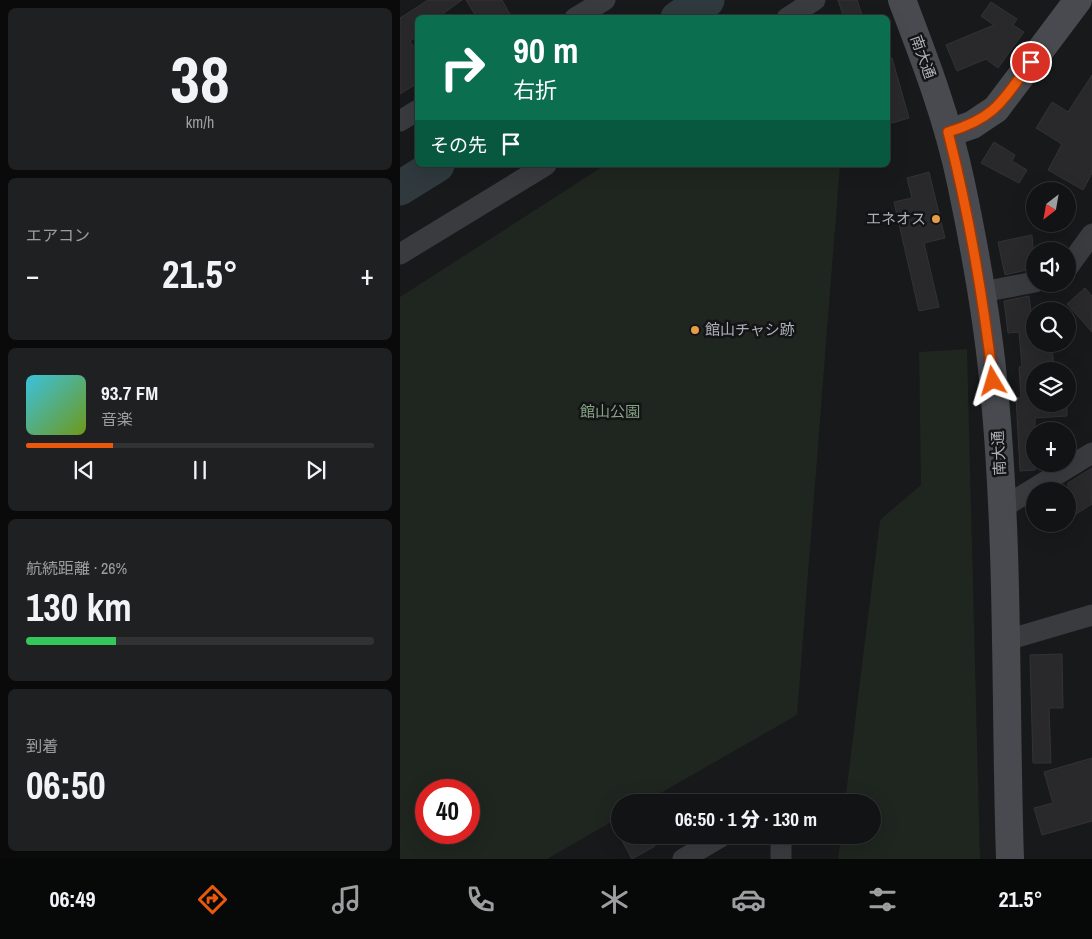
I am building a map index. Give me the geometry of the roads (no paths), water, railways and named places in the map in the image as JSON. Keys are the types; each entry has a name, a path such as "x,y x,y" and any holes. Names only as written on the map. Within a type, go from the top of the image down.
{"street":[{"path":"580,15 605,0"},
{"path":"791,15 815,0"},
{"name":"南大通","path":"902,0 948,132 961,182 982,292 996,399 1008,640 1007,758 1010,859"},
{"path":"948,132 972,125 996,109 1078,0"},
{"path":"400,121 415,112"},
{"path":"400,254 543,167"},
{"path":"1076,255 1092,234"},
{"path":"982,292 1026,284"},
{"path":"1002,508 1092,453"},
{"path":"1008,640 1092,615"},
{"path":"683,859 709,844"},
{"path":"781,859 782,844"}],"waterway":[{"path":"683,15 707,0"},
{"path":"400,188 434,167"}],"place":[{"name":"エネオス","path":"936,219"},
{"name":"館山チャシ跡","path":"695,330"}],"park label":[{"name":"館山公園","path":"610,412"}]}
